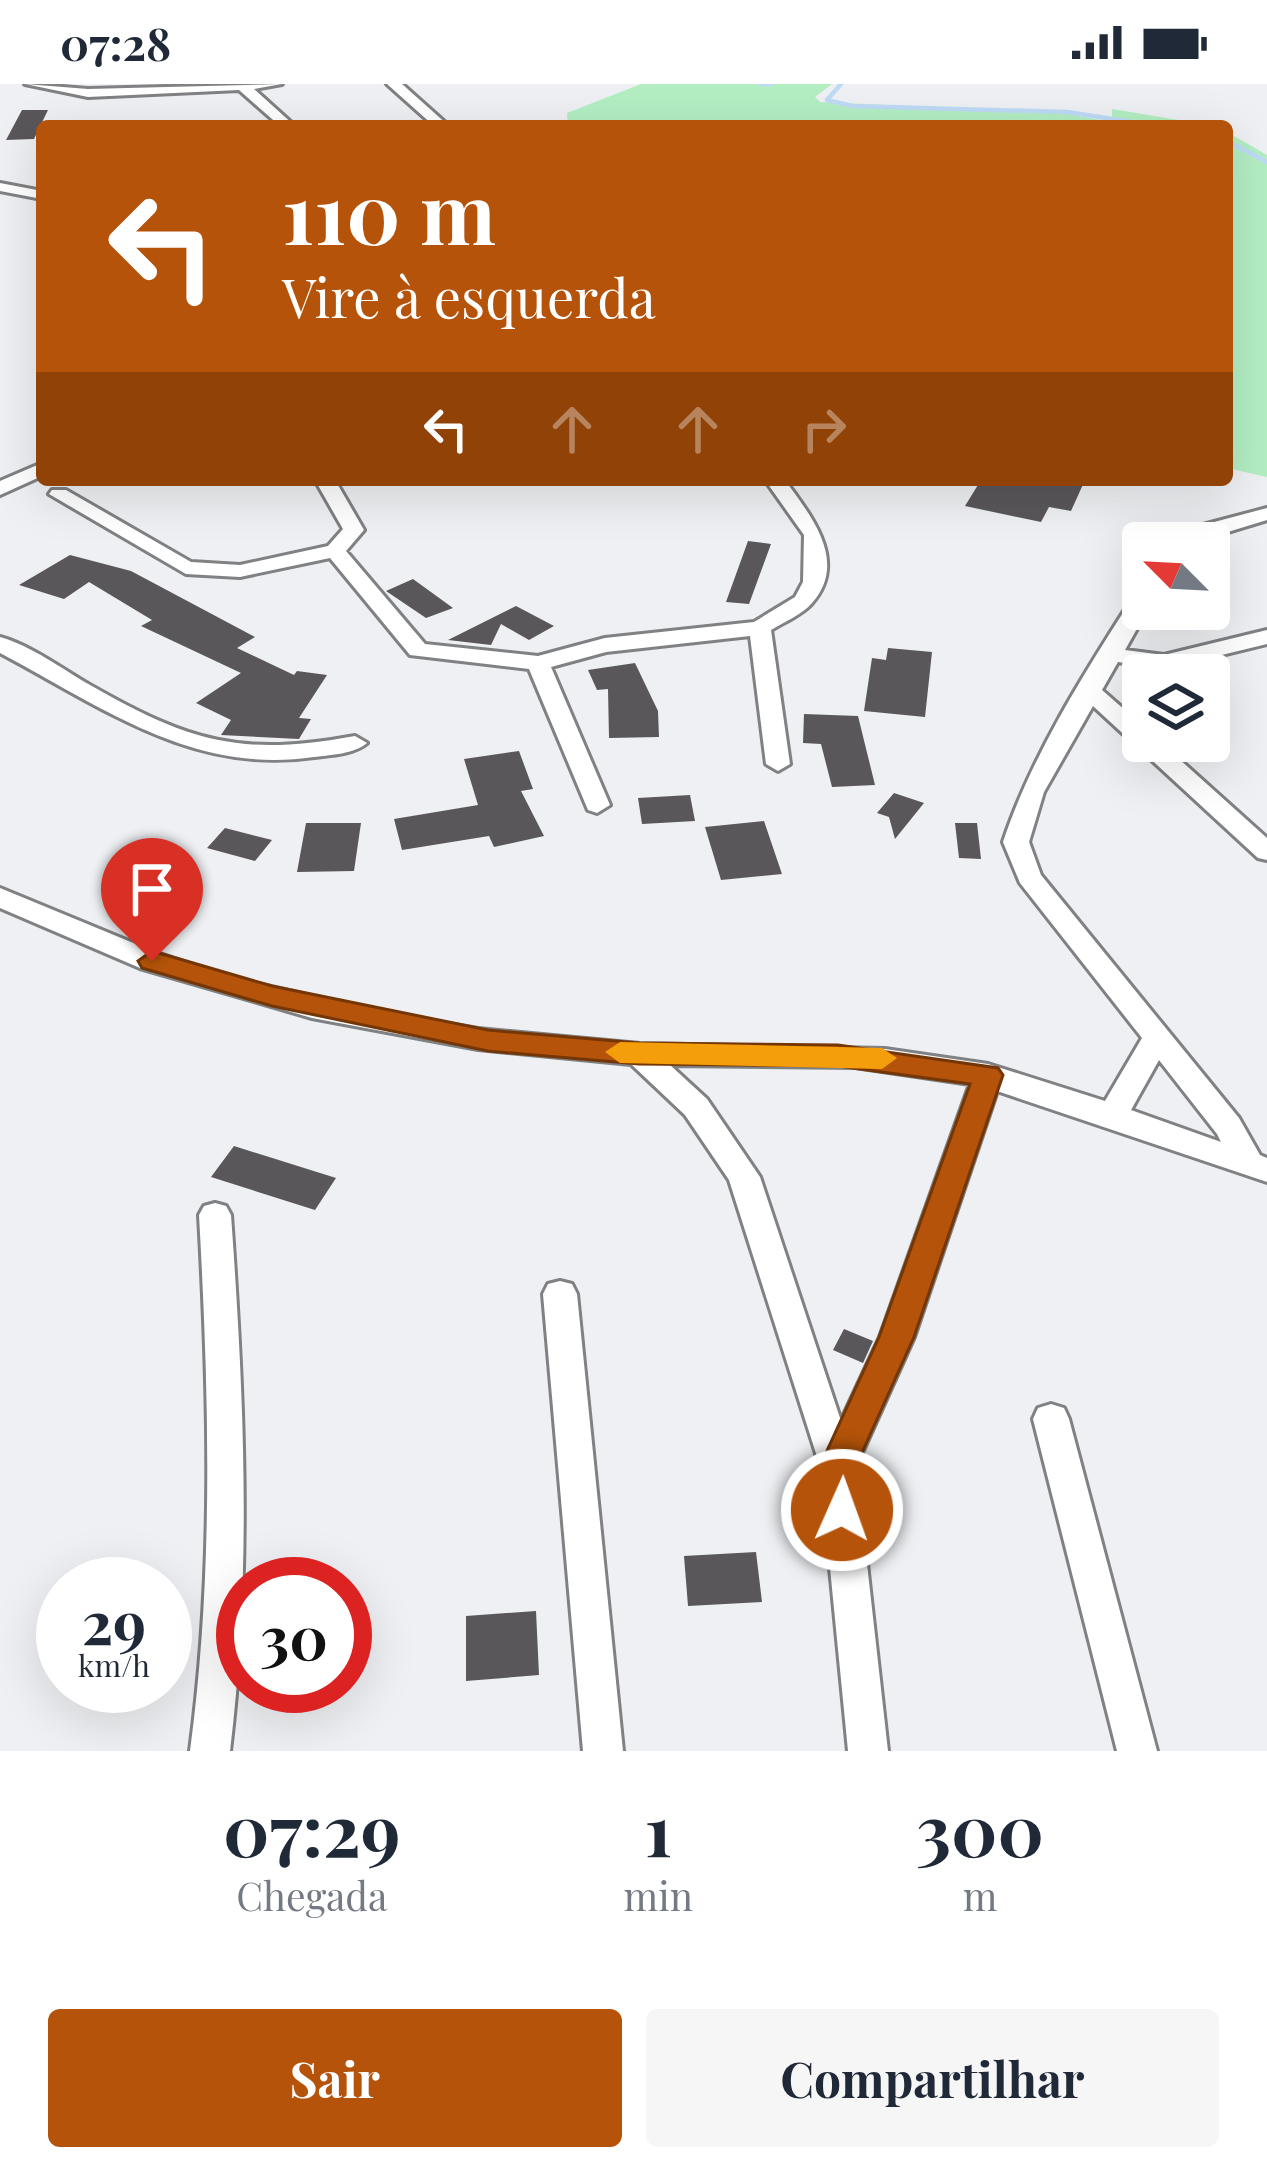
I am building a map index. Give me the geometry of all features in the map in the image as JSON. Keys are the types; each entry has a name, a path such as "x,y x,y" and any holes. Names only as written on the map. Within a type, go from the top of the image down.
{"street":[{"path":"32,84 88,93 274,84"},
{"path":"394,84 435,120"},
{"path":"243,86 281,120"},
{"path":"0,187 36,194"},
{"path":"0,489 36,472"},
{"path":"59,494 187,568 240,571 334,550 354,530 328,486"},
{"path":"334,550 418,650 538,663 605,645 760,628 802,601 814,582 814,535 779,486"},
{"path":"1230,524 1267,514"},
{"path":"760,628 778,764"},
{"path":"1123,630 1031,792 1016,842 1029,877 1258,1167"},
{"path":"1108,654 1163,662 1267,638"},
{"path":"0,644 161,730 200,745 280,754 355,743"},
{"path":"538,663 597,805"},
{"path":"1089,690 1122,720"},
{"path":"1168,762 1267,852"},
{"path":"0,897 152,961 272,996 488,1040 639,1054 838,1055 988,1075 1258,1167"},
{"path":"1112,1117 1155,1040"},
{"path":"639,1054 696,1107 744,1177 838,1466 868,1751"},
{"path":"838,1466 897,1337 988,1075"},
{"path":"210,1751 220,1672 230,1497 215,1215"},
{"path":"560,1294 603,1751"},
{"path":"1051,1419 1137,1751"}],"green space":[{"path":"641,84 832,84 815,97 820,102 1061,113 1101,120 568,120 567,113"},
{"path":"1112,109 1179,120 1112,120"},
{"path":"1233,135 1267,155 1267,477 1233,469"}],"building":[{"path":"22,110 48,110 43,120 36,120 34,139 6,140"},
{"path":"977,486 1082,486 1071,511 1049,507 1041,522 965,506"},
{"path":"748,541 771,544 749,604 726,602"},
{"path":"70,555 131,571 255,637 237,648 294,675 297,671 327,675 299,718 311,719 299,739 221,735 231,720 196,703 241,673 141,626 152,620 89,582 64,599 19,585"},
{"path":"413,579 453,608 426,618 386,591"},
{"path":"516,606 554,626 529,640 501,624 491,645 448,640"},
{"path":"888,648 932,652 925,717 864,711 872,658 886,660"},
{"path":"635,663 658,711 659,737 609,738 608,689 597,690 588,670"},
{"path":"804,714 858,716 875,785 832,787 821,744 803,743"},
{"path":"519,751 533,789 521,791 544,836 494,847 489,836 402,850 394,819 478,805 464,759"},
{"path":"894,793 924,803 895,839 889,817 877,813"},
{"path":"690,795 695,821 642,824 638,798"},
{"path":"764,821 782,874 721,880 705,827"},
{"path":"306,823 361,823 354,871 297,872"},
{"path":"955,823 977,823 981,859 959,858"},
{"path":"225,828 272,840 255,861 207,848"},
{"path":"234,1146 336,1178 315,1210 211,1177"},
{"path":"844,1329 873,1341 863,1363 833,1350"},
{"path":"756,1552 762,1602 688,1606 684,1556"},
{"path":"536,1611 539,1675 466,1681 466,1616"}],"waterway":[{"path":"759,84 772,84"},
{"path":"841,84 827,100 852,106 1067,112 1118,120"},
{"path":"1233,144 1267,162"}],"slow traffic":[{"path":"620,1052 882,1058"}],"route":[{"path":"152,961 272,996 488,1040 639,1054 838,1055 988,1075 897,1337 838,1466 842,1510"}]}
